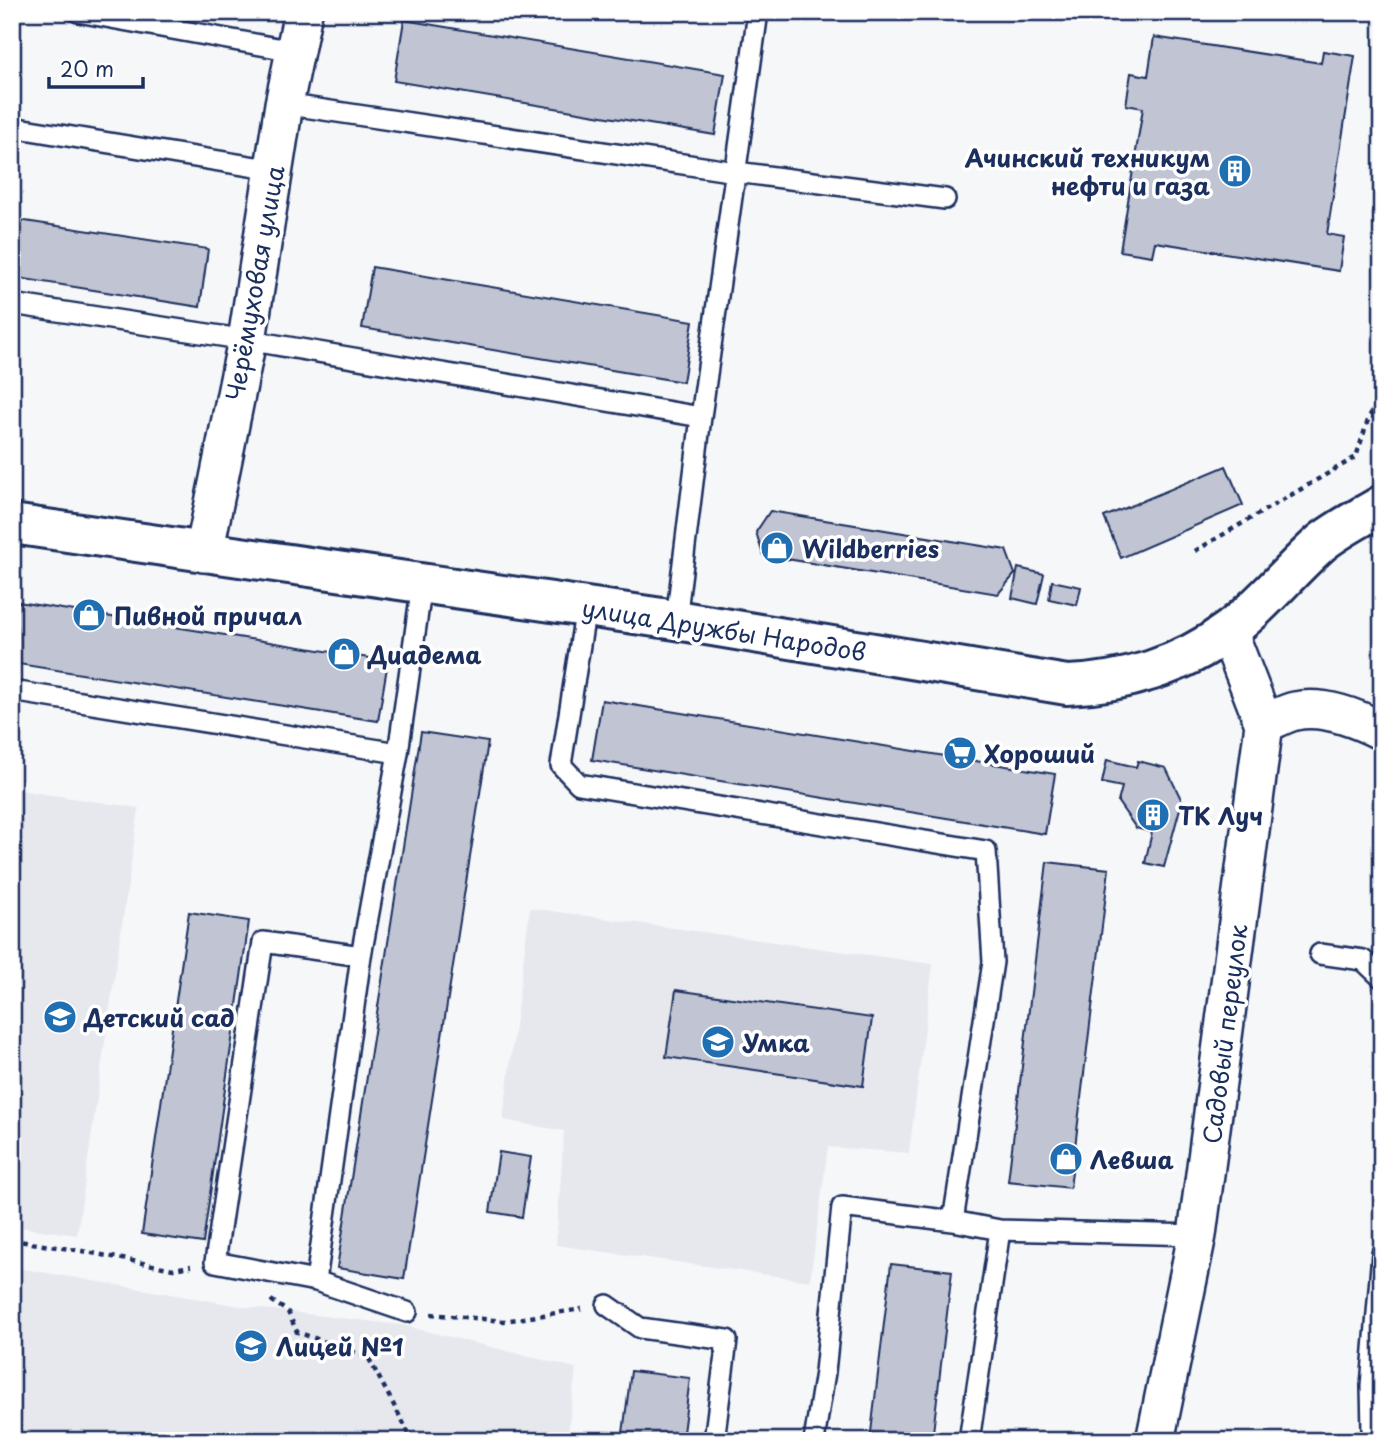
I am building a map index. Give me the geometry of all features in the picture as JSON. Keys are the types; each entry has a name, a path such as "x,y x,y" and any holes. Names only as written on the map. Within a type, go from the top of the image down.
{"street":[{"name":"Черёмуховая улица","path":"204,553 247,340 294,51 303,12"},
{"name":"улица Дружбы Народов","path":"12,524 676,620 1067,685 1100,684 1137,676 1187,655 1228,631 1324,541 1382,505"},
{"name":"Садовый переулок","path":"1155,1441 1197,1235 1264,724 1228,631"},
{"path":"1264,724 1295,711 1325,710 1382,731"}],"lane":[{"path":"78,12 294,51"},
{"path":"676,620 701,417 758,12"},
{"path":"285,104 736,172 945,199"},
{"path":"12,127 274,170"},
{"path":"12,304 247,340 701,417"},
{"path":"316,1281 361,956 398,754 422,584"},
{"path":"586,607 561,765 579,784 986,851 993,962 953,1220"},
{"path":"12,691 398,754"},
{"path":"361,956 263,942 215,1262 316,1281 407,1312"},
{"path":"1320,954 1363,960 1382,978"},
{"path":"814,1441 825,1372 842,1207 953,1220 1000,1230 1197,1235"},
{"path":"969,1441 1000,1230"},
{"path":"1376,1441 1372,1430 1371,1386 1382,1253"},
{"path":"607,1305 640,1328 727,1340 714,1441"}],"path":[{"path":"1195,551 1356,457 1369,417 1382,392"},
{"path":"1369,417 1382,411"},
{"path":"12,1240 173,1269 215,1262"},
{"path":"267,1298 288,1312 297,1332 368,1357 413,1441"},
{"path":"407,1312 504,1321 607,1305"}],"shaded area":[{"name":"Детский сад","path":"12,789 139,808 77,1235 12,1226"},
{"name":"Умка","path":"530,908 933,964 909,1153 828,1147 810,1281 556,1245 564,1131 503,1120"},
{"name":"Лицей №1","path":"12,1267 246,1307 402,1325 576,1368 567,1441 12,1441"}],"building":[{"path":"404,20 725,74 715,135 394,81"},
{"name":"Ачинский техникум нефти и газа","path":"1154,37 1321,63 1323,51 1355,56 1327,234 1344,237 1339,271 1155,242 1152,256 1120,251 1143,108 1126,105 1131,73 1148,76"},
{"path":"12,219 208,249 200,307 12,277"},
{"path":"372,267 693,321 683,382 362,328"},
{"path":"1226,466 1243,505 1121,558 1104,517"},
{"path":"770,511 1006,550 1015,574 998,594 763,555 756,532"},
{"path":"1018,568 1044,574 1037,604 1012,598"},
{"path":"1052,581 1081,587 1077,605 1049,599"},
{"path":"12,601 388,661 378,721 12,663"},
{"path":"602,700 1055,774 1045,834 592,760"},
{"path":"421,732 488,742 404,1279 337,1268"},
{"name":"ТК Луч","path":"1107,760 1136,767 1138,761 1166,768 1182,801 1164,867 1145,863 1152,832 1136,828 1118,802 1122,787 1102,783"},
{"path":"1047,862 1109,869 1070,1188 1008,1181"},
{"path":"189,912 249,921 203,1243 142,1234"},
{"path":"676,990 872,1018 863,1086 666,1057"},
{"path":"499,1152 531,1157 522,1217 490,1212"},
{"path":"891,1264 952,1271 932,1441 870,1441"},
{"path":"631,1371 690,1378 682,1441 622,1441"}],"place":[{"name":"Ачинский техникум нефти и газа","path":"1235,171"},
{"name":"Wildberries","path":"777,548"},
{"name":"Пивной причал","path":"89,615"},
{"name":"Диадема","path":"344,654"},
{"name":"Хороший","path":"960,753"},
{"name":"ТК Луч","path":"1153,815"},
{"name":"Детский сад","path":"60,1017"},
{"name":"Умка","path":"718,1042"},
{"name":"Левша","path":"1066,1159"},
{"name":"Лицей №1","path":"251,1346"}]}
